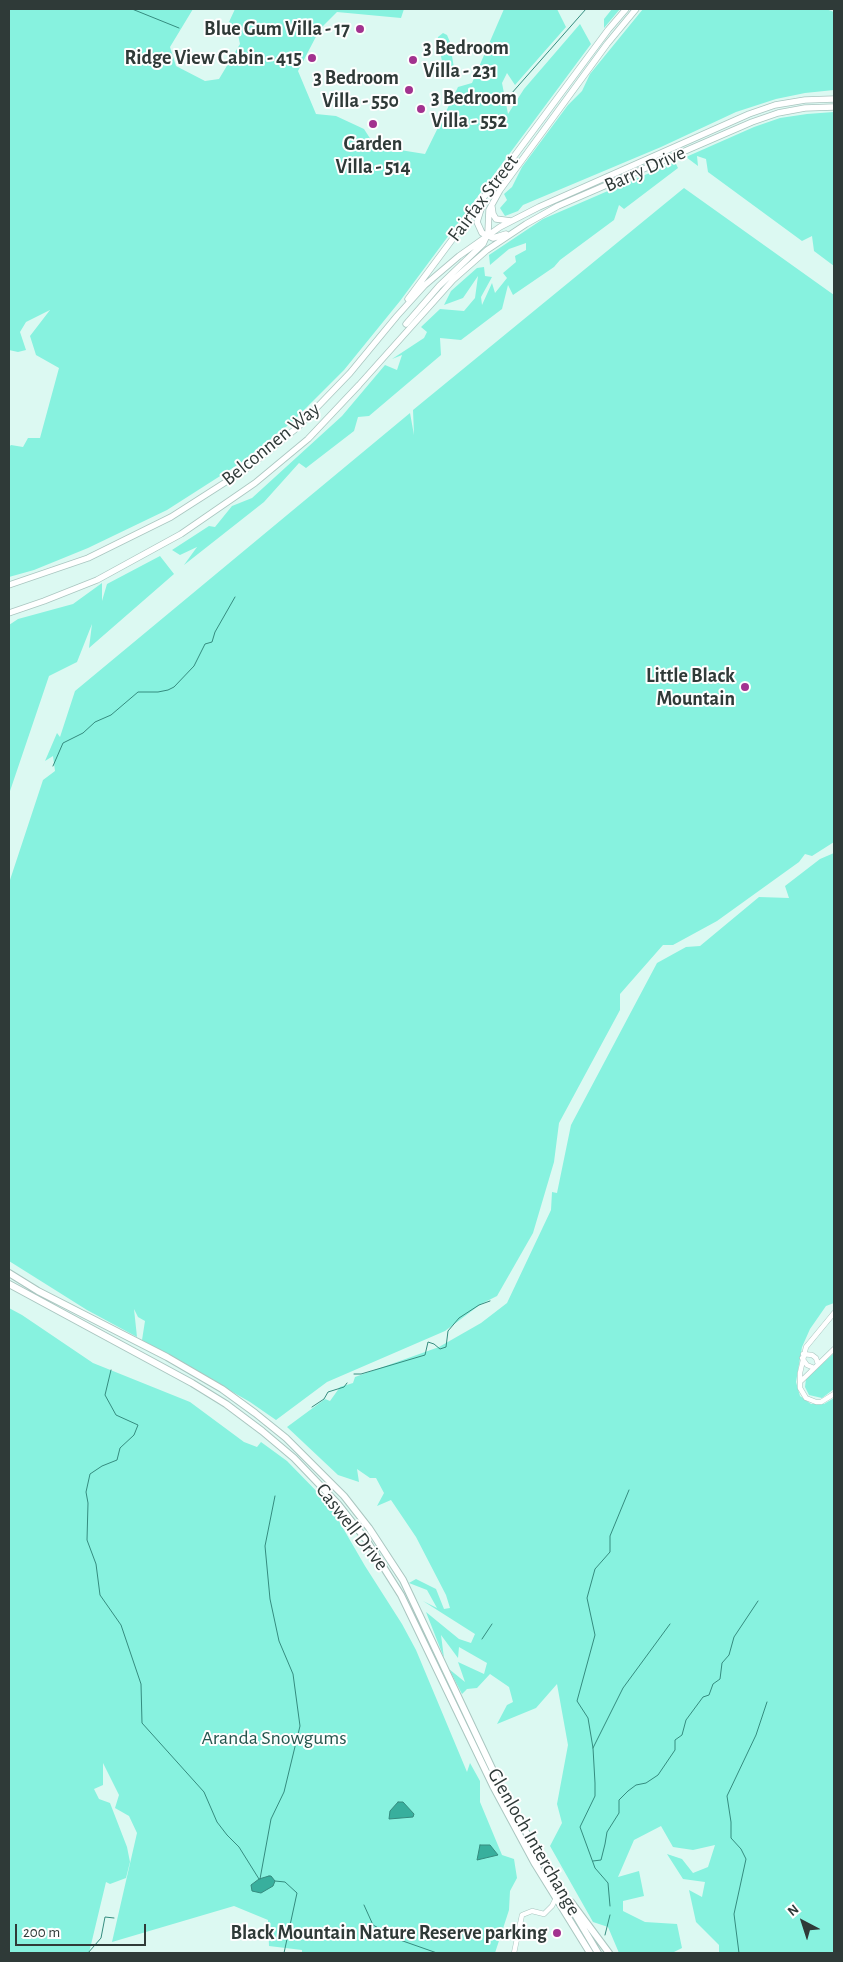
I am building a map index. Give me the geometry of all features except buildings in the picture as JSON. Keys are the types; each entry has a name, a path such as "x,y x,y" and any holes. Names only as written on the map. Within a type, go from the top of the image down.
{"highway":[{"name":"Caswell Drive","path":"9,1271 60,1302 128,1336 222,1389 255,1413 302,1452 344,1496 369,1528 403,1580 473,1729"},
{"name":"Caswell Drive","path":"9,1284 210,1394 262,1431 309,1473 352,1522 379,1559 401,1594 483,1768 556,1898"},
{"name":"Glenloch Interchange","path":"473,1729 507,1800 598,1953"},
{"path":"534,1847 609,1953"},
{"name":"Glenloch Interchange","path":"556,1898 590,1953"}],"main road":[{"name":"Fairfax Street","path":"396,316 608,30 626,9"},
{"name":"Fairfax Street","path":"487,236 488,216 492,203 607,44 636,9"},
{"name":"Barry Drive","path":"487,236 513,220 560,197 749,114 775,105 805,100 834,99"},
{"name":"Barry Drive","path":"469,265 526,224 558,206 752,122 778,113 805,108 834,107"},
{"path":"489,190 477,219 480,230 493,238 526,224"},
{"path":"492,203 492,212 496,218 504,221 513,220"},
{"path":"378,362 418,309 446,279 480,248 487,236"},
{"name":"Belconnen Way","path":"9,584 88,558 171,517 246,469 298,427 350,373 416,294 442,270 487,236"},
{"name":"Belconnen Way","path":"9,613 97,580 181,534 255,483 308,438 437,295 469,265"}],"street":[{"path":"834,1313 806,1346 800,1383 803,1393 816,1402 826,1400 834,1394"},
{"path":"800,1383 834,1349"},
{"path":"803,1356 812,1355 816,1358 816,1366"},
{"path":"803,1356 807,1365 816,1366"},
{"path":"514,1953 522,1915 532,1911 544,1914 552,1906 556,1898"}],"green space":[{"path":"9,9 193,9 170,47 176,66 205,81 219,79 240,44 237,30 229,22 235,9 404,9 401,18 337,12 320,29 298,71 316,114 336,116 364,129 375,146 425,154 458,87 472,83 504,9 557,9 566,27 515,85 507,73 502,83 508,114 524,89 580,24 591,44 400,301 344,370 292,422 242,462 167,510 88,548 34,570 9,577 9,447 11,445 23,447 28,438 40,438 59,368 36,355 30,336 50,310 26,322 20,332 26,350 18,352 9,350"},
{"path":"612,9 620,9 604,28 604,19"},
{"path":"643,9 826,9 834,12 834,90 776,99 736,112 661,147 523,205 518,211 505,216 500,208 507,200 504,194 512,187 522,167 568,105 582,91 590,74"},
{"path":"443,33 447,35 450,42 446,47 436,52 438,37"},
{"path":"451,50 454,68 444,70 440,52"},
{"path":"834,112 834,266 814,251 812,236 802,241 708,172 706,159 697,156 698,166 686,157 754,127 780,118"},
{"path":"675,162 678,168 624,209 619,205 614,220 560,260 554,267 513,295 508,285 502,309 461,340 440,338 441,355 369,416 358,417 354,431 306,468 299,463 264,502 184,565 197,547 180,555 172,550 209,526 215,527 232,506 252,498 342,416 385,365 397,370 402,355 392,359 424,338 427,332 421,327 440,309 464,311 475,298 478,276 463,298 444,305 451,291 477,268 484,267 485,276 492,277 481,297 482,305 492,283 495,293 507,278 503,273 516,262 515,256 526,250 526,243 509,249 490,265 489,255 543,219"},
{"path":"684,188 834,295 834,842 812,856 805,854 799,862 717,921 673,945 663,945 620,994 620,1010 559,1123 554,1162 533,1233 497,1296 481,1304 445,1331 327,1382 276,1420 250,1402 142,1340 145,1321 138,1317 134,1309 137,1337 87,1310 9,1261 9,883 43,780 55,771 53,756 45,761 57,733 60,737 75,691 410,413 414,435 413,410"},
{"path":"160,556 174,574 89,648 92,624 77,662 49,676 9,794 9,625 18,619 73,604 102,583 102,601 107,584"},
{"path":"834,853 834,1303 826,1306 810,1329 802,1347 796,1382 800,1396 811,1404 824,1404 834,1398 834,1953 719,1953 719,1945 696,1922 689,1890 702,1897 705,1882 683,1879 667,1854 682,1859 693,1873 708,1867 715,1845 693,1850 673,1847 661,1826 634,1840 618,1877 639,1871 644,1896 623,1901 623,1911 645,1922 677,1924 682,1948 672,1953 619,1953 608,1927 593,1922 550,1846 562,1823 557,1804 568,1745 557,1684 536,1708 497,1724 507,1705 513,1702 509,1687 490,1674 477,1688 467,1689 462,1694 449,1669 465,1682 458,1662 484,1674 487,1663 459,1647 458,1658 441,1635 444,1658 426,1612 459,1639 471,1643 475,1634 423,1601 437,1608 427,1590 409,1583 416,1579 436,1589 444,1609 450,1608 446,1595 416,1537 391,1500 377,1506 384,1493 376,1478 370,1478 357,1469 359,1482 338,1475 287,1427 325,1399 330,1401 340,1387 353,1383 355,1377 439,1347 481,1323 507,1303 551,1210 552,1192 557,1193 571,1125 657,963 686,947 700,946 759,897 789,898 785,886 820,859"},
{"name":"Aranda Snowgums","path":"9,1308 93,1363 190,1402 244,1442 257,1447 261,1442 287,1461 329,1504 416,1650 467,1772 470,1763 480,1781 480,1802 502,1855 514,1859 517,1878 510,1891 509,1910 495,1953 302,1953 302,1950 269,1946 268,1920 234,1906 112,1942 137,1833 129,1816 115,1808 119,1795 103,1763 103,1785 94,1789 99,1799 110,1803 127,1847 130,1862 126,1878 110,1884 106,1882 89,1953 9,1953"},
{"path":"834,1353 834,1389 822,1398 809,1395 805,1387 806,1379"}],"shaded area":[{"path":"398,1802 403,1802 414,1814 413,1817 389,1819 390,1811"},
{"path":"480,1845 490,1845 498,1855 477,1860"},
{"path":"269,1876 275,1881 273,1886 261,1893 252,1891 251,1885 259,1879"}],"waterway":[{"path":"132,9 179,28"},
{"path":"511,94 586,9"},
{"path":"53,766 63,743 83,733 95,722 111,715 138,692 158,692 174,687 194,666 205,644 212,642 215,632 235,597"},
{"path":"354,1374 361,1374 425,1355 428,1342 440,1349 446,1347 448,1331 459,1318 479,1305 490,1301"},
{"path":"111,1370 105,1395 116,1415 138,1425 134,1435 120,1448 117,1460 102,1466 90,1474 86,1492 88,1503 87,1540 96,1564 100,1595 121,1625 141,1684 142,1723 204,1792 217,1822 239,1847 259,1879"},
{"path":"312,1407 324,1399 328,1392 344,1387 347,1383"},
{"path":"610,1906 608,1883 595,1868 580,1827 595,1796 595,1783 593,1748 588,1718 577,1701 595,1635 587,1598 595,1569 610,1552 610,1536 629,1490"},
{"path":"260,1879 271,1819 284,1792 300,1726 293,1674 279,1641 270,1599 265,1546 275,1496"},
{"path":"593,1861 601,1860 607,1832 619,1813 619,1800 636,1785 646,1783 658,1775 675,1750 675,1740 682,1735 686,1720 703,1697 709,1695 713,1684 720,1679 722,1663 729,1655 734,1637 758,1601"},
{"path":"482,1639 492,1624"},
{"path":"593,1748 623,1688 670,1624"},
{"path":"739,1953 734,1914 746,1859 741,1849 731,1838 731,1822 727,1796 756,1735 767,1702"},
{"path":"275,1881 285,1882 297,1893 284,1953"},
{"path":"364,1905 373,1925 400,1940 437,1953"},
{"path":"605,1935 610,1915"},
{"path":"88,1953 101,1938 105,1917 114,1918"}],"place":[{"name":"Blue Gum Villa - 17","path":"360,29"},
{"name":"Ridge View Cabin - 415","path":"312,58"},
{"name":"3 Bedroom Villa - 231","path":"413,60"},
{"name":"3 Bedroom Villa - 550","path":"409,90"},
{"name":"3 Bedroom Villa - 552","path":"421,109"},
{"name":"Garden Villa - 514","path":"373,124"},
{"name":"Little Black Mountain","path":"745,687"},
{"name":"Black Mountain Nature Reserve parking","path":"557,1933"}]}
